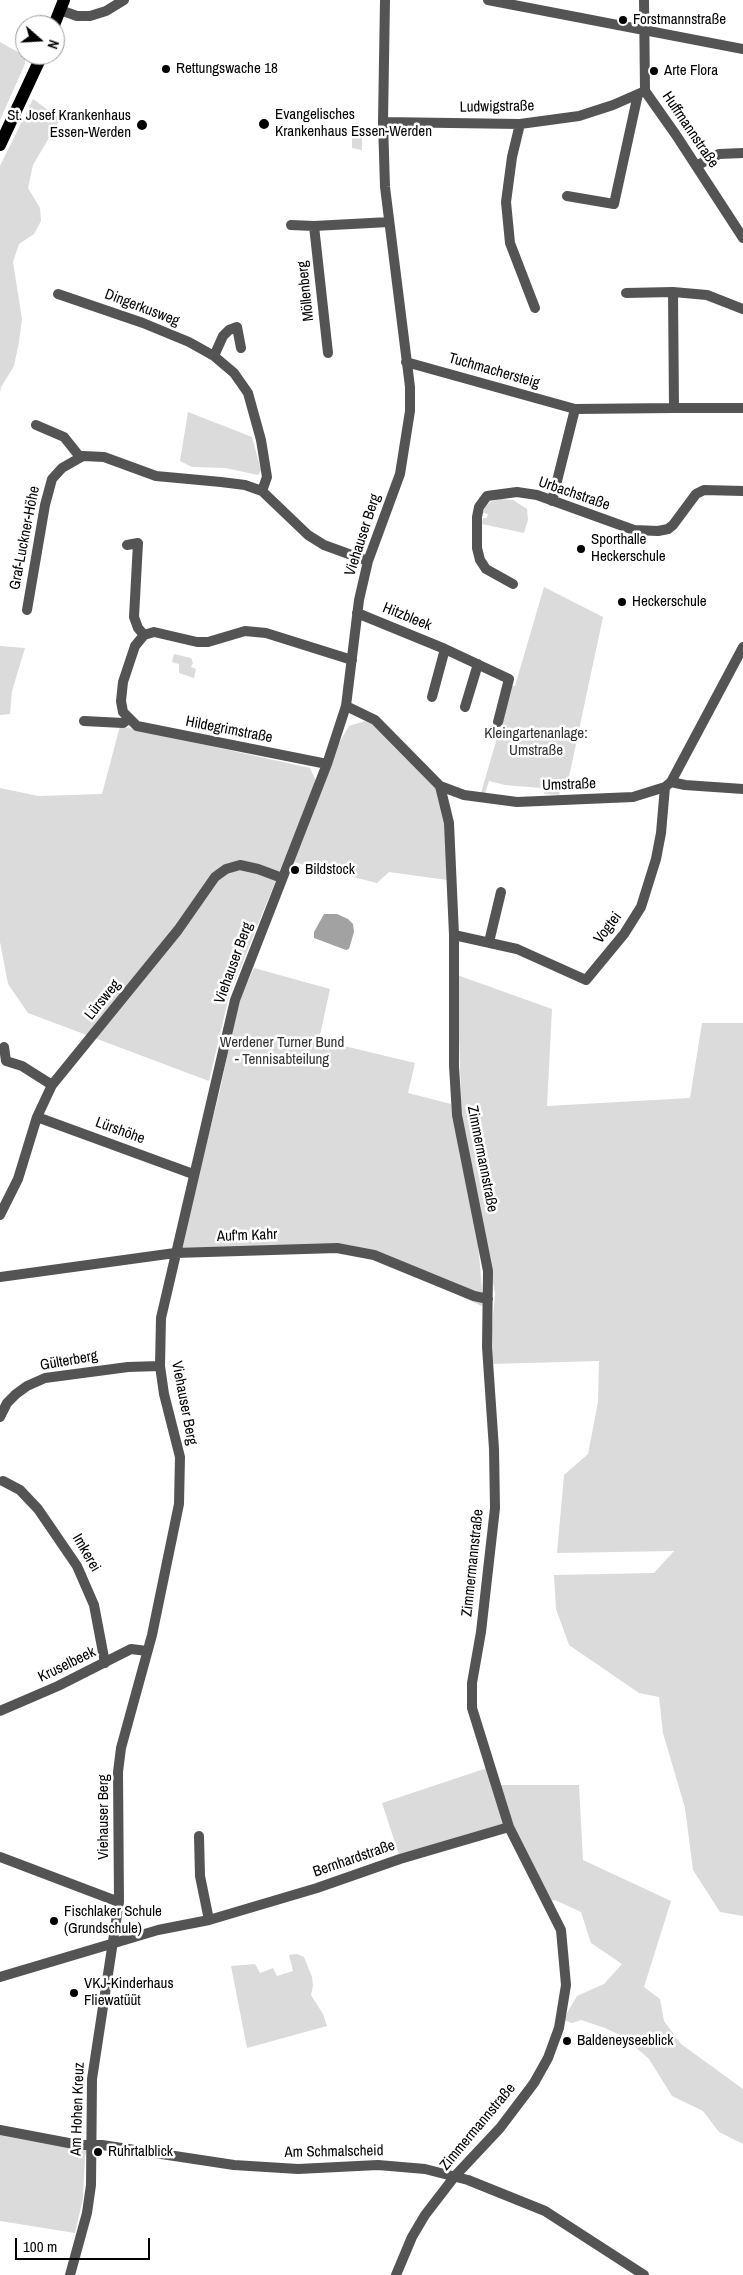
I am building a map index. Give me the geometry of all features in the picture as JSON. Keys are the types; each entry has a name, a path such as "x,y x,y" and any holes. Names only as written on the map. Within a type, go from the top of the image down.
{"main road":[{"path":"0,145 37,65"}],"street":[{"path":"62,5 77,16 90,16 106,11 124,0"},
{"name":"Viehauser Berg","path":"114,1943 119,1902 118,1772 121,1748 147,1651 179,1504 180,1458 164,1394 160,1366 161,1318 174,1253 235,1000 327,764 346,706 357,612 368,561 400,474 410,411 385,187 383,122 384,0"},
{"path":"488,0 743,49"},
{"name":"Huffmannstraße","path":"644,0 641,92 696,166 743,238"},
{"path":"567,196 614,204 641,92"},
{"name":"Ludwigstraße","path":"383,122 520,124 579,116 613,106 641,92"},
{"path":"520,124 512,157 506,202 510,243 535,308"},
{"path":"696,166 719,154 743,152"},
{"path":"291,224 314,226 389,222"},
{"name":"Möllenberg","path":"314,226 328,353"},
{"path":"626,293 673,292 707,295 743,308"},
{"path":"673,292 674,408"},
{"name":"Dingerkusweg","path":"58,294 143,323 189,342 214,356 234,374 248,394 261,440 267,477 262,491"},
{"path":"214,356 223,336 229,330 236,327 241,348"},
{"name":"Tuchmachersteig","path":"406,362 575,408 743,408"},
{"path":"552,501 575,408"},
{"path":"36,425 64,437 80,457 104,457 156,476 245,485 262,491 308,535 324,545 368,561"},
{"name":"Graf-Luckner-Höhe","path":"27,610 45,505 52,479 62,468 80,457"},
{"name":"Urbachstraße","path":"514,584 486,568 480,560 477,548 479,507 487,496 517,492 552,501 634,530 658,531 668,529 673,525 696,494 704,490 743,491"},
{"path":"127,545 138,543 134,617 138,628 144,635"},
{"name":"Hitzbleek","path":"357,612 510,679 498,722"},
{"path":"84,721 124,723 128,719 123,712 121,701 123,682 135,646 144,635 154,632 187,641 208,642 246,631 266,632 352,660"},
{"path":"743,647 668,784 743,789"},
{"path":"432,697 445,649"},
{"path":"465,707 478,664"},
{"name":"Umstraße","path":"346,706 376,720 440,786 478,798 517,802 626,798 668,784"},
{"name":"Hildegrimstraße","path":"128,719 137,726 327,764"},
{"name":"Vogtei","path":"454,935 517,950 586,980 624,934 641,907 656,859 668,784"},
{"name":"Zimmermannstraße","path":"396,2275 412,2238 425,2215 455,2176 500,2128 534,2083 550,2051 563,2011 566,1984 561,1930 509,1827 472,1708 472,1683 483,1613 495,1508 493,1430 487,1347 488,1270 456,1115 454,935 448,822 440,786"},
{"name":"Lürsweg","path":"0,1215 4,1200 18,1179 37,1117 52,1085 178,930 220,872 240,865 258,869 282,878"},
{"path":"489,942 502,892"},
{"path":"4,1047 6,1061 22,1066 52,1085"},
{"name":"Lürshöhe","path":"37,1117 193,1174"},
{"name":"Auf'm Kahr","path":"0,1277 174,1253 337,1248 354,1250 398,1264 474,1296 488,1299"},
{"name":"Gülterberg","path":"0,1418 7,1403 16,1394 27,1386 45,1378 128,1367 160,1366"},
{"name":"Imkerei","path":"1,1479 20,1490 38,1509 77,1566 94,1605 105,1663"},
{"name":"Kruselbeek","path":"0,1711 105,1663 131,1649 147,1651"},
{"name":"Bernhardstraße","path":"0,1977 158,1930 209,1920 317,1888 400,1858 509,1827"},
{"path":"199,1836 200,1876 209,1920"},
{"path":"0,1857 119,1902"},
{"name":"Am Hohen Kreuz","path":"70,2275 87,2213 91,2185 92,2079 110,1958 114,1943"},
{"name":"Am Schmalscheid","path":"0,2130 92,2146 244,2166 298,2169 405,2166 455,2176 545,2211 644,2275"}],"green space":[{"path":"0,42 15,50 15,65 25,65 0,120"},
{"path":"33,99 60,119 33,165 28,188 40,208 41,221 34,234 19,244 13,262 22,319 14,366 1,387 0,393 0,166"},
{"path":"352,123 357,123 362,131 362,150 352,148"},
{"path":"188,412 252,437 261,470 258,475 225,468 192,467 180,461"},
{"path":"500,499 513,500 527,509 528,520 524,533 482,524 483,518 487,518 488,514 483,513 485,507 490,502"},
{"name":"Kleingartenanlage: Umstraße","path":"544,587 603,617 566,791 560,791 559,795 545,794 541,788 505,785 489,781 485,793 481,793 512,686 515,686"},
{"path":"0,646 25,648 12,691 10,714 0,715"},
{"path":"174,654 191,658 193,663 191,667 196,669 194,678 179,673 179,664 172,662"},
{"path":"365,721 376,725 436,786 445,823 447,880 389,872 377,883 293,862 335,750 349,726"},
{"path":"120,726 310,768 316,781 229,996 209,1081 28,1013 8,984 0,942 0,788 38,796 102,794"},
{"name":"Werdener Turner Bund - Tennisabteilung","path":"254,968 330,989 319,1040 415,1063 408,1093 451,1104 478,1243 482,1289 486,1308 350,1245 180,1249 220,1090 239,1001"},
{"path":"457,975 552,1009 547,1106 690,1098 702,1023 743,1023 743,1916 720,1912 693,1870 685,1808 663,1733 659,1697 639,1693 569,1645 556,1609 554,1575 654,1573 674,1551 557,1553 564,1475 588,1454 598,1402 599,1361 489,1364 495,1293 462,1127"},
{"path":"487,1768 506,1826 400,1858 382,1803"},
{"path":"496,1785 579,1785 583,1860 671,1901 644,1987 660,1999 664,2021 681,2044 743,2089 743,2144 719,2132 703,2111 672,2096 649,2059 624,2037 581,2020 572,2023 563,2020 577,1996 604,1984 622,1964 591,1943 581,1912 555,1900 549,1901 519,1841"},
{"path":"297,1954 304,1957 312,1977 311,1995 323,2014 327,2026 247,2048 231,1966 255,1964 260,1973 273,1968 277,1976 293,1971 289,1955"},
{"path":"0,2128 84,2140 90,2144 85,2156 83,2198 75,2233 0,2221"}],"shaded area":[{"path":"324,914 337,914 348,919 353,924 354,932 349,949 346,950 314,938 314,932"}],"place":[{"name":"Forstmannstraße","path":"623,20"},
{"name":"Rettungswache 18","path":"166,69"},
{"name":"Arte Flora","path":"654,71"},
{"name":"Evangelisches Krankenhaus Essen-Werden","path":"264,124"},
{"name":"St. Josef Krankenhaus Essen-Werden","path":"142,125"},
{"name":"Sporthalle Heckerschule","path":"581,549"},
{"name":"Heckerschule","path":"622,602"},
{"name":"Bildstock","path":"295,870"},
{"name":"Fischlaker Schule (Grundschule)","path":"54,1921"},
{"name":"VKJ-Kinderhaus Fliewatüüt","path":"74,1993"},
{"name":"Baldeneyseeblick","path":"567,2041"},
{"name":"Ruhrtalblick","path":"98,2152"}]}
